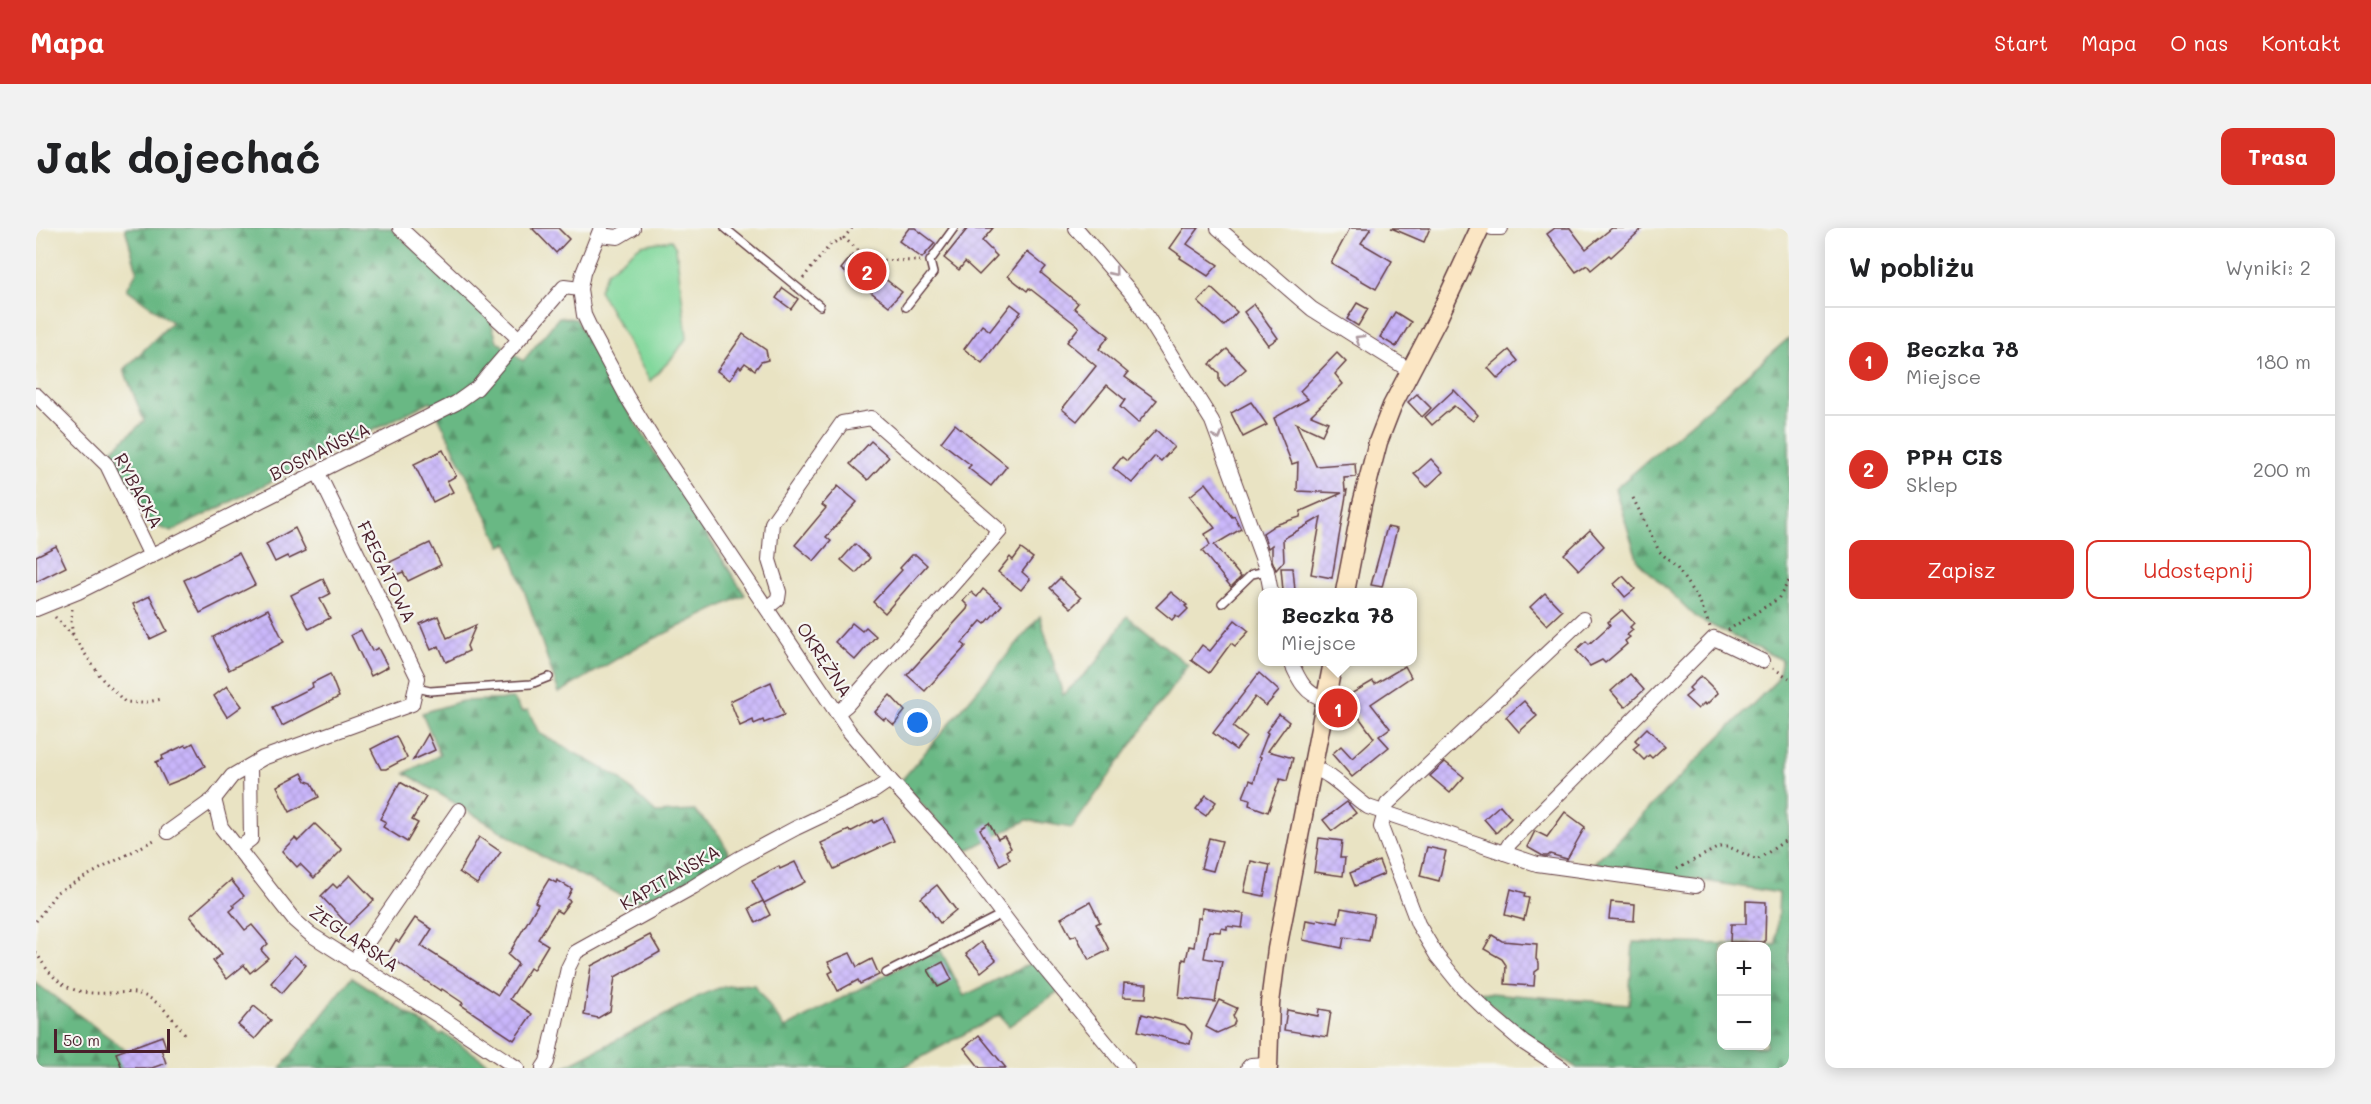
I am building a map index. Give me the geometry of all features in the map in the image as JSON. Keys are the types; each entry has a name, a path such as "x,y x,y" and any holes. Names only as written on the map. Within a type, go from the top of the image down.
{"street":[{"path":"400,228 518,338"},
{"path":"600,232 618,237 633,228"},
{"path":"1076,228 1135,297 1212,421 1267,571 1270,588"},
{"path":"1218,228 1312,309 1409,370"},
{"path":"1347,588 1369,472 1392,406 1438,318 1480,228"},
{"path":"1492,228 1501,228"},
{"name":"OKRĘŻNA","path":"600,232 583,273 580,289 588,323 627,397 837,713 890,780 952,848 1002,914 1127,1068"},
{"name":"BOSMAŃSKA","path":"39,608 78,592 151,556 466,397 564,287 580,289"},
{"name":"RYBACKA","path":"36,395 107,465 151,556"},
{"path":"768,607 778,599 779,592 769,560 772,524 831,435 842,423 871,418 1000,531 847,705 837,713"},
{"name":"FREGATOWA","path":"318,473 418,678 417,688"},
{"path":"1562,1068 1524,1043 1491,1015 1462,987 1437,956 1418,924 1381,827 1387,804 1583,618"},
{"path":"1504,853 1510,843 1714,638 1762,662"},
{"path":"1293,666 1300,683 1316,697 1324,699"},
{"path":"1248,1068 1251,1065 1268,1066 1271,990 1311,767 1332,666"},
{"path":"168,832 214,799 232,776 263,758 412,704 417,688"},
{"path":"238,849 251,839 250,766"},
{"path":"1311,767 1329,774 1361,802 1384,814 1504,853 1548,866 1696,886"},
{"name":"KAPITAŃSKA","path":"543,1068 547,1062 568,968 576,952 693,887 738,859 874,791 890,780"},
{"name":"ŻEGLARSKA","path":"214,799 221,827 294,920 310,934 353,963 517,1068"},
{"path":"353,963 459,810"}],"lane":[{"path":"725,228 820,306"},
{"path":"906,307 933,273 930,261 954,228"},
{"path":"1222,603 1252,574 1267,571"},
{"path":"417,688 430,692 531,684 549,677"},
{"path":"886,973 1002,914"}],"path":[{"path":"796,286 831,244 844,238 852,228"},
{"path":"844,238 870,260 930,261"},
{"path":"1633,498 1659,551 1677,568 1700,602 1714,638 1778,599 1789,581"},
{"path":"73,637 71,610 78,592"},
{"path":"39,608 58,619 103,680 125,702 142,703 162,699"},
{"path":"1762,662 1789,678"},
{"path":"36,921 57,892 168,832"},
{"path":"1663,880 1671,872 1719,847 1729,847 1757,860 1789,838"},
{"path":"36,952 50,975 67,988 92,994 130,992 142,994 160,1007 186,1035"}],"green space":[{"path":"125,228 391,228 490,319 497,341 523,361 559,317 576,319 606,376 745,595 637,647 559,693 508,543 501,546 431,401 171,532 151,524 111,451 144,421 124,370 172,322 127,289 137,271"},
{"path":"671,240 676,248 687,337 675,355 650,381 599,290 607,272 641,245"},
{"path":"1789,338 1789,1068 1577,1068 1527,1036 1477,992 1629,1004 1633,942 1717,944 1717,1050 1771,1050 1771,945 1776,945 1779,893 1594,863 1777,680 1782,660 1698,619 1638,561 1615,489"},
{"path":"1040,616 1063,695 1097,662 1127,616 1188,665 1072,828 1027,820 964,852 901,781"},
{"path":"514,699 522,712 528,710 539,733 618,777 656,813 695,811 719,835 734,863 634,902 542,856 405,773 440,755 422,713 462,701"},
{"path":"939,947 964,996 1043,957 1067,985 1009,1026 999,1015 902,1068 562,1068 701,995 725,987 754,985 785,1028"},
{"path":"352,977 441,1035 443,1033 495,1068 281,1068"},
{"path":"36,983 150,1068 36,1068"}],"building":[{"path":"532,228 558,228 569,239 556,253"},
{"path":"909,228 915,228 935,243 922,258 899,241"},
{"path":"968,228 993,228 982,241 997,256 979,275 965,262 959,270 944,258"},
{"path":"1184,228 1199,228 1187,244 1218,265 1208,276 1180,258 1181,256 1170,248"},
{"path":"1350,228 1371,228 1361,243 1392,261 1376,289 1331,263"},
{"path":"1391,228 1430,228 1424,242"},
{"path":"1555,228 1570,228 1586,249 1612,228 1643,228 1611,257 1609,255 1591,270 1587,265 1576,272 1547,234"},
{"path":"1027,252 1046,267 1041,273 1078,303 1074,308 1109,336 1099,349 1128,373 1125,377 1157,400 1138,423 1120,407 1125,400 1107,385 1077,421 1062,409 1096,366 1067,342 1079,327 1029,288 1027,291 1008,276"},
{"path":"853,254 902,292 889,306 841,269"},
{"path":"783,288 798,299 791,309 776,298"},
{"path":"1211,288 1237,312 1224,326 1198,302"},
{"path":"1357,303 1368,309 1358,326 1347,319"},
{"path":"1011,304 1021,312 982,363 964,349 982,325 990,331"},
{"path":"1254,304 1278,338 1268,345 1244,312"},
{"path":"1395,312 1411,322 1396,347 1380,337"},
{"path":"743,334 766,350 768,360 761,362 755,370 745,363 741,368 739,366 730,380 717,371"},
{"path":"1227,349 1246,369 1225,387 1219,381 1219,373 1210,364"},
{"path":"1509,350 1518,361 1498,379 1488,368"},
{"path":"1337,353 1346,362 1335,374 1343,384 1311,415 1328,422 1322,435 1296,423 1316,466 1355,463 1356,477 1344,478 1345,491 1347,490 1332,578 1311,574 1321,517 1283,539 1284,561 1276,570 1272,560 1272,545 1268,548 1263,533 1275,525 1300,517 1301,511 1342,493 1297,491 1298,462 1292,464 1274,418 1308,399 1300,391"},
{"path":"1454,390 1478,415 1473,421 1454,406 1432,425 1425,417"},
{"path":"1417,394 1431,408 1422,417 1408,402"},
{"path":"1251,402 1267,425 1243,437 1231,413"},
{"path":"955,424 1007,466 991,486 968,468 971,465 941,442"},
{"path":"1156,430 1174,447 1161,461 1155,456 1132,483 1113,468 1122,457 1127,461"},
{"path":"871,441 889,457 868,480 850,464"},
{"path":"443,450 456,476 447,481 453,492 433,502 414,464"},
{"path":"1431,459 1443,472 1427,487 1414,474"},
{"path":"1206,483 1232,517 1234,516 1241,529 1214,545 1241,577 1231,587 1202,551 1210,545 1205,534 1215,528 1190,496"},
{"path":"838,486 857,502 826,537 831,541 814,561 795,545 826,508 822,505"},
{"path":"1387,527 1397,529 1382,587 1371,585"},
{"path":"295,528 306,551 289,559 287,556 275,562 266,544"},
{"path":"1590,530 1604,546 1579,570 1564,554"},
{"path":"430,543 441,565 408,581 403,572 396,575 390,562"},
{"path":"855,544 870,558 856,573 841,560"},
{"path":"56,546 66,567 36,582 36,556"},
{"path":"1021,549 1033,558 1022,572 1030,579 1021,590 998,572 1010,557 1013,560"},
{"path":"239,553 255,585 200,613 184,580"},
{"path":"912,555 916,555 927,565 885,613 873,602 902,570 900,568"},
{"path":"1281,568 1293,568 1295,588 1283,588"},
{"path":"1623,576 1635,589 1625,597 1614,584"},
{"path":"1060,578 1081,598 1071,608 1050,588"},
{"path":"323,579 330,594 320,599 330,618 309,629 291,595"},
{"path":"983,589 1002,605 985,624 981,621 962,643 966,646 925,691 907,675 967,609 968,606 963,601 971,592 977,597"},
{"path":"1171,592 1187,605 1185,606 1188,609 1179,618 1176,615 1172,620 1156,607"},
{"path":"1545,593 1562,611 1547,625 1530,607"},
{"path":"150,596 167,631 150,639 133,604"},
{"path":"268,609 284,642 229,670 213,637"},
{"path":"1622,610 1634,623 1630,627 1633,630 1627,635 1630,637 1625,641 1627,644 1605,663 1602,660 1590,666 1576,650 1586,641 1589,644 1610,625 1608,622"},
{"path":"438,616 447,638 476,625 467,646 469,651 446,662 439,646 431,650 420,624"},
{"path":"1235,620 1249,631 1235,646 1231,643 1209,673 1191,660 1202,645 1210,651"},
{"path":"852,623 862,631 866,627 876,636 855,660 835,642"},
{"path":"361,630 372,651 378,648 388,667 371,676 351,635"},
{"path":"1405,666 1411,677 1371,704 1390,728 1379,736 1389,747 1352,777 1332,754 1341,746 1352,758 1374,738 1356,713 1352,715 1342,699 1373,681 1375,684"},
{"path":"1259,673 1279,691 1266,706 1255,697 1233,727 1246,737 1236,750 1213,733"},
{"path":"330,674 339,697 282,726 273,707 313,687 312,683"},
{"path":"1630,674 1644,690 1625,707 1611,691"},
{"path":"1701,676 1718,693 1706,705 1704,703 1698,709 1685,697 1692,691 1689,688"},
{"path":"771,682 784,715 764,723 763,720 754,724 753,720 740,726 730,701"},
{"path":"227,686 242,706 227,717 214,696"},
{"path":"890,695 905,711 894,725 875,712"},
{"path":"1524,701 1537,716 1519,732 1506,717"},
{"path":"1279,714 1289,722 1268,751 1293,758 1287,781 1280,779 1268,812 1249,805 1250,799 1243,797 1250,780 1254,782 1261,757 1259,756 1268,733 1266,732"},
{"path":"1647,728 1665,746 1652,758 1649,755 1644,760 1633,749 1639,744 1635,740"},
{"path":"428,734 435,750 413,760"},
{"path":"396,736 407,758 386,769 381,769 371,749"},
{"path":"193,743 205,766 167,785 156,762 163,759 162,756"},
{"path":"1445,762 1464,777 1450,793 1430,776"},
{"path":"302,773 306,781 312,783 319,797 290,812 277,786"},
{"path":"400,782 426,797 412,820 418,823 407,842 383,827 386,822 380,819"},
{"path":"1206,795 1216,802 1206,816 1196,809"},
{"path":"1347,802 1356,813 1332,831 1323,820"},
{"path":"1500,805 1511,818 1496,833 1484,819"},
{"path":"1565,812 1585,827 1567,859 1550,854 1543,856 1527,847 1535,831 1547,837"},
{"path":"883,818 894,841 834,869 821,843 873,820 874,823"},
{"path":"989,823 998,839 1004,836 1011,848 1006,851 1010,859 1000,865 980,829"},
{"path":"315,824 342,850 314,878 300,864 297,867 282,851 295,838 298,841"},
{"path":"479,837 501,852 477,884 459,872"},
{"path":"1209,838 1222,841 1213,871 1201,868"},
{"path":"1319,838 1342,841 1340,858 1345,858 1343,876 1314,872"},
{"path":"1427,847 1446,851 1439,881 1420,876"},
{"path":"1251,861 1270,865 1264,896 1244,892"},
{"path":"1379,861 1384,874 1355,886 1350,873"},
{"path":"795,862 805,882 764,903 752,880 779,866 780,869"},
{"path":"350,875 374,900 348,925 321,896 333,884 337,888"},
{"path":"549,879 556,883 557,880 572,889 567,899 570,901 561,913 556,910 538,939 548,945 533,970 530,968 510,999 532,1014 514,1040 461,1005 463,1003 387,955 396,940 399,942 415,918 432,929 421,946 498,995 518,964 508,955 538,904 535,902"},
{"path":"231,880 244,896 233,905 235,907 230,911 245,930 252,925 268,944 261,950 268,958 250,973 244,965 227,979 213,961 222,954 190,916"},
{"path":"937,885 956,910 940,923 921,898"},
{"path":"1511,889 1525,893 1524,897 1529,898 1524,920 1505,915"},
{"path":"763,901 770,915 756,923 749,908"},
{"path":"1746,901 1766,902 1765,942 1730,942 1731,924 1746,924"},
{"path":"1090,902 1100,922 1096,924 1109,950 1089,960 1076,935 1071,937 1061,918"},
{"path":"1611,902 1635,904 1634,921 1609,919"},
{"path":"1202,908 1244,914 1242,928 1227,926 1227,929 1221,928 1220,932 1209,931 1204,958 1222,961 1215,1002 1179,998 1183,959 1186,960 1189,946 1194,947 1198,918 1201,918"},
{"path":"1341,908 1374,914 1369,941 1344,937 1342,948 1303,940 1306,920 1317,922 1318,919 1338,923"},
{"path":"650,935 660,952 615,977 610,1011 598,1018 584,1015 591,966"},
{"path":"1492,935 1502,941 1537,944 1536,959 1539,969 1535,972 1534,986 1505,984 1506,965 1502,959 1484,949"},
{"path":"981,942 996,960 981,972 966,954"},
{"path":"850,953 857,967 872,959 879,975 860,984 858,980 838,991 829,973 833,971 828,962"},
{"path":"294,955 306,965 282,993 271,983"},
{"path":"943,962 952,980 938,987 928,970"},
{"path":"1124,983 1147,984 1146,998 1123,997"},
{"path":"1219,1000 1237,1008 1233,1016 1235,1021 1233,1026 1217,1033 1206,1027"},
{"path":"254,1006 271,1020 255,1039 238,1025"},
{"path":"1319,1009 1331,1011 1327,1037 1284,1030 1287,1010 1318,1016"},
{"path":"1142,1014 1185,1025 1192,1033 1190,1044 1138,1031"},
{"path":"979,1035 1006,1068 980,1068 964,1048"},
{"path":"162,1036 166,1047 161,1049 166,1063 152,1068 122,1068 116,1053"}],"place":[{"name":"PPH CIS","path":"867,271"},
{"name":"Beczka 78","path":"1338,708"}]}
